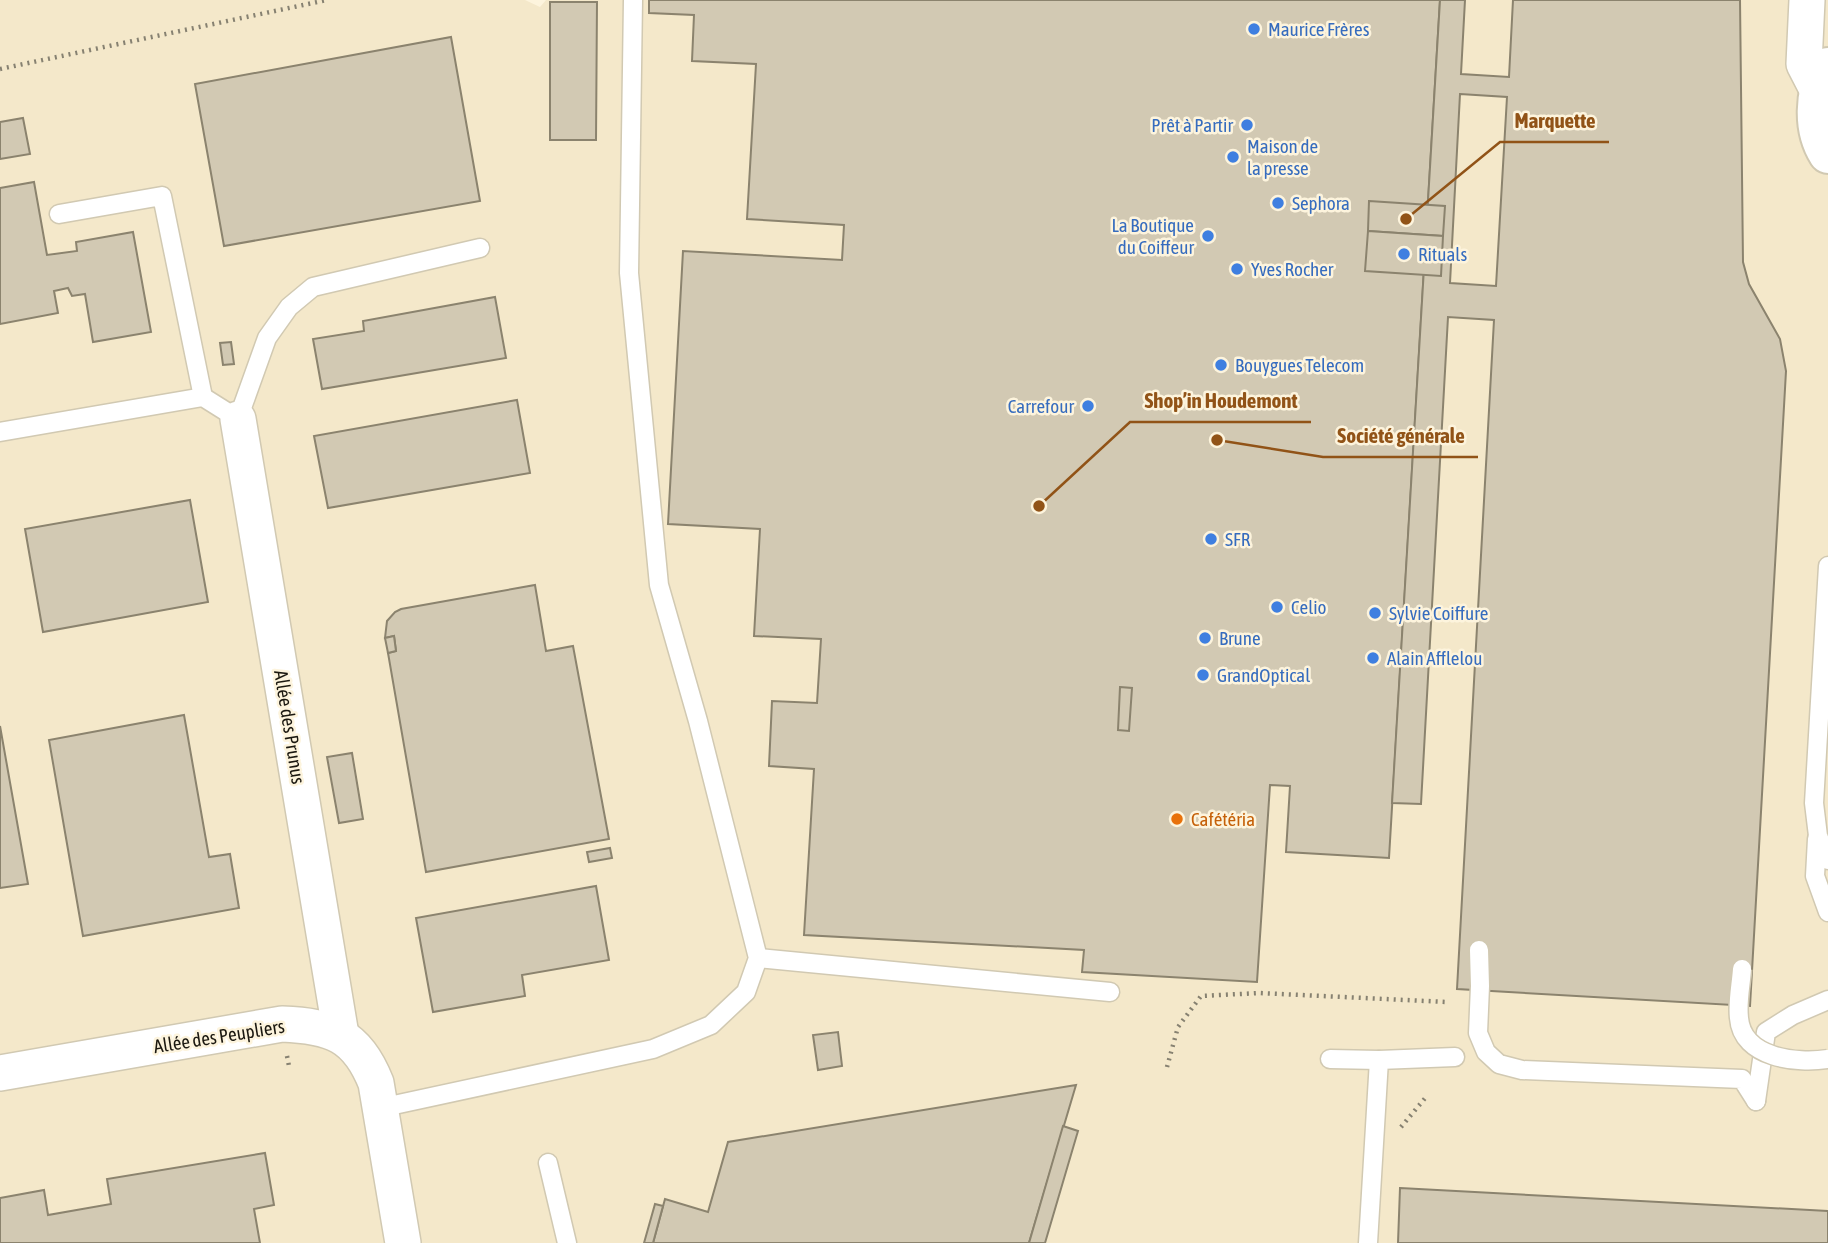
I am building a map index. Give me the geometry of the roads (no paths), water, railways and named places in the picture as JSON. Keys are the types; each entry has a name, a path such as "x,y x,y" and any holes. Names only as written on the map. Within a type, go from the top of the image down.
{"street":[{"path":"1807,0 1804,64 1823,80 1818,124 1828,154"},
{"name":"Allée des Prunus","path":"238,419 341,1035"},
{"name":"Allée des Peupliers","path":"0,1073 282,1024 315,1027 341,1035 359,1049 369,1064 376,1083 403,1243"}],"lane":[{"path":"380,1108 653,1049 711,1025 746,992 758,958 698,721 659,585 629,273 633,0"},
{"path":"59,214 162,196 203,397"},
{"path":"0,432 203,397 238,419 267,338 289,307 313,287 480,247"},
{"path":"1828,566 1814,780 1818,836 1815,876 1828,912"},
{"path":"1818,836 1828,860"},
{"path":"1479,950 1478,1033 1486,1052 1499,1064 1522,1070 1742,1079 1756,1101 1766,1031 1793,1015 1828,1000"},
{"path":"758,958 1110,992"},
{"path":"1742,969 1738,1019 1745,1038 1761,1052 1806,1060 1828,1059"},
{"path":"1330,1059 1455,1057"},
{"path":"1368,1243 1379,1060"},
{"path":"548,1163 567,1243"}],"place":[{"name":"Maurice Frères","path":"1254,29"},
{"name":"Prêt à Partir","path":"1247,125"},
{"name":"Maison de la presse","path":"1233,157"},
{"name":"Sephora","path":"1278,203"},
{"name":"Marquette","path":"1406,219"},
{"name":"La Boutique du Coiffeur","path":"1208,236"},
{"name":"Rituals","path":"1404,254"},
{"name":"Yves Rocher","path":"1237,269"},
{"name":"Bouygues Telecom","path":"1221,365"},
{"name":"Carrefour","path":"1088,406"},
{"name":"Société générale","path":"1217,440"},
{"name":"Shop’in Houdemont","path":"1039,506"},
{"name":"SFR","path":"1211,539"},
{"name":"Celio","path":"1277,607"},
{"name":"Sylvie Coiffure","path":"1375,613"},
{"name":"Brune","path":"1205,638"},
{"name":"Alain Afflelou","path":"1373,658"},
{"name":"GrandOptical","path":"1203,675"},
{"name":"Cafétéria","path":"1177,819"}]}
